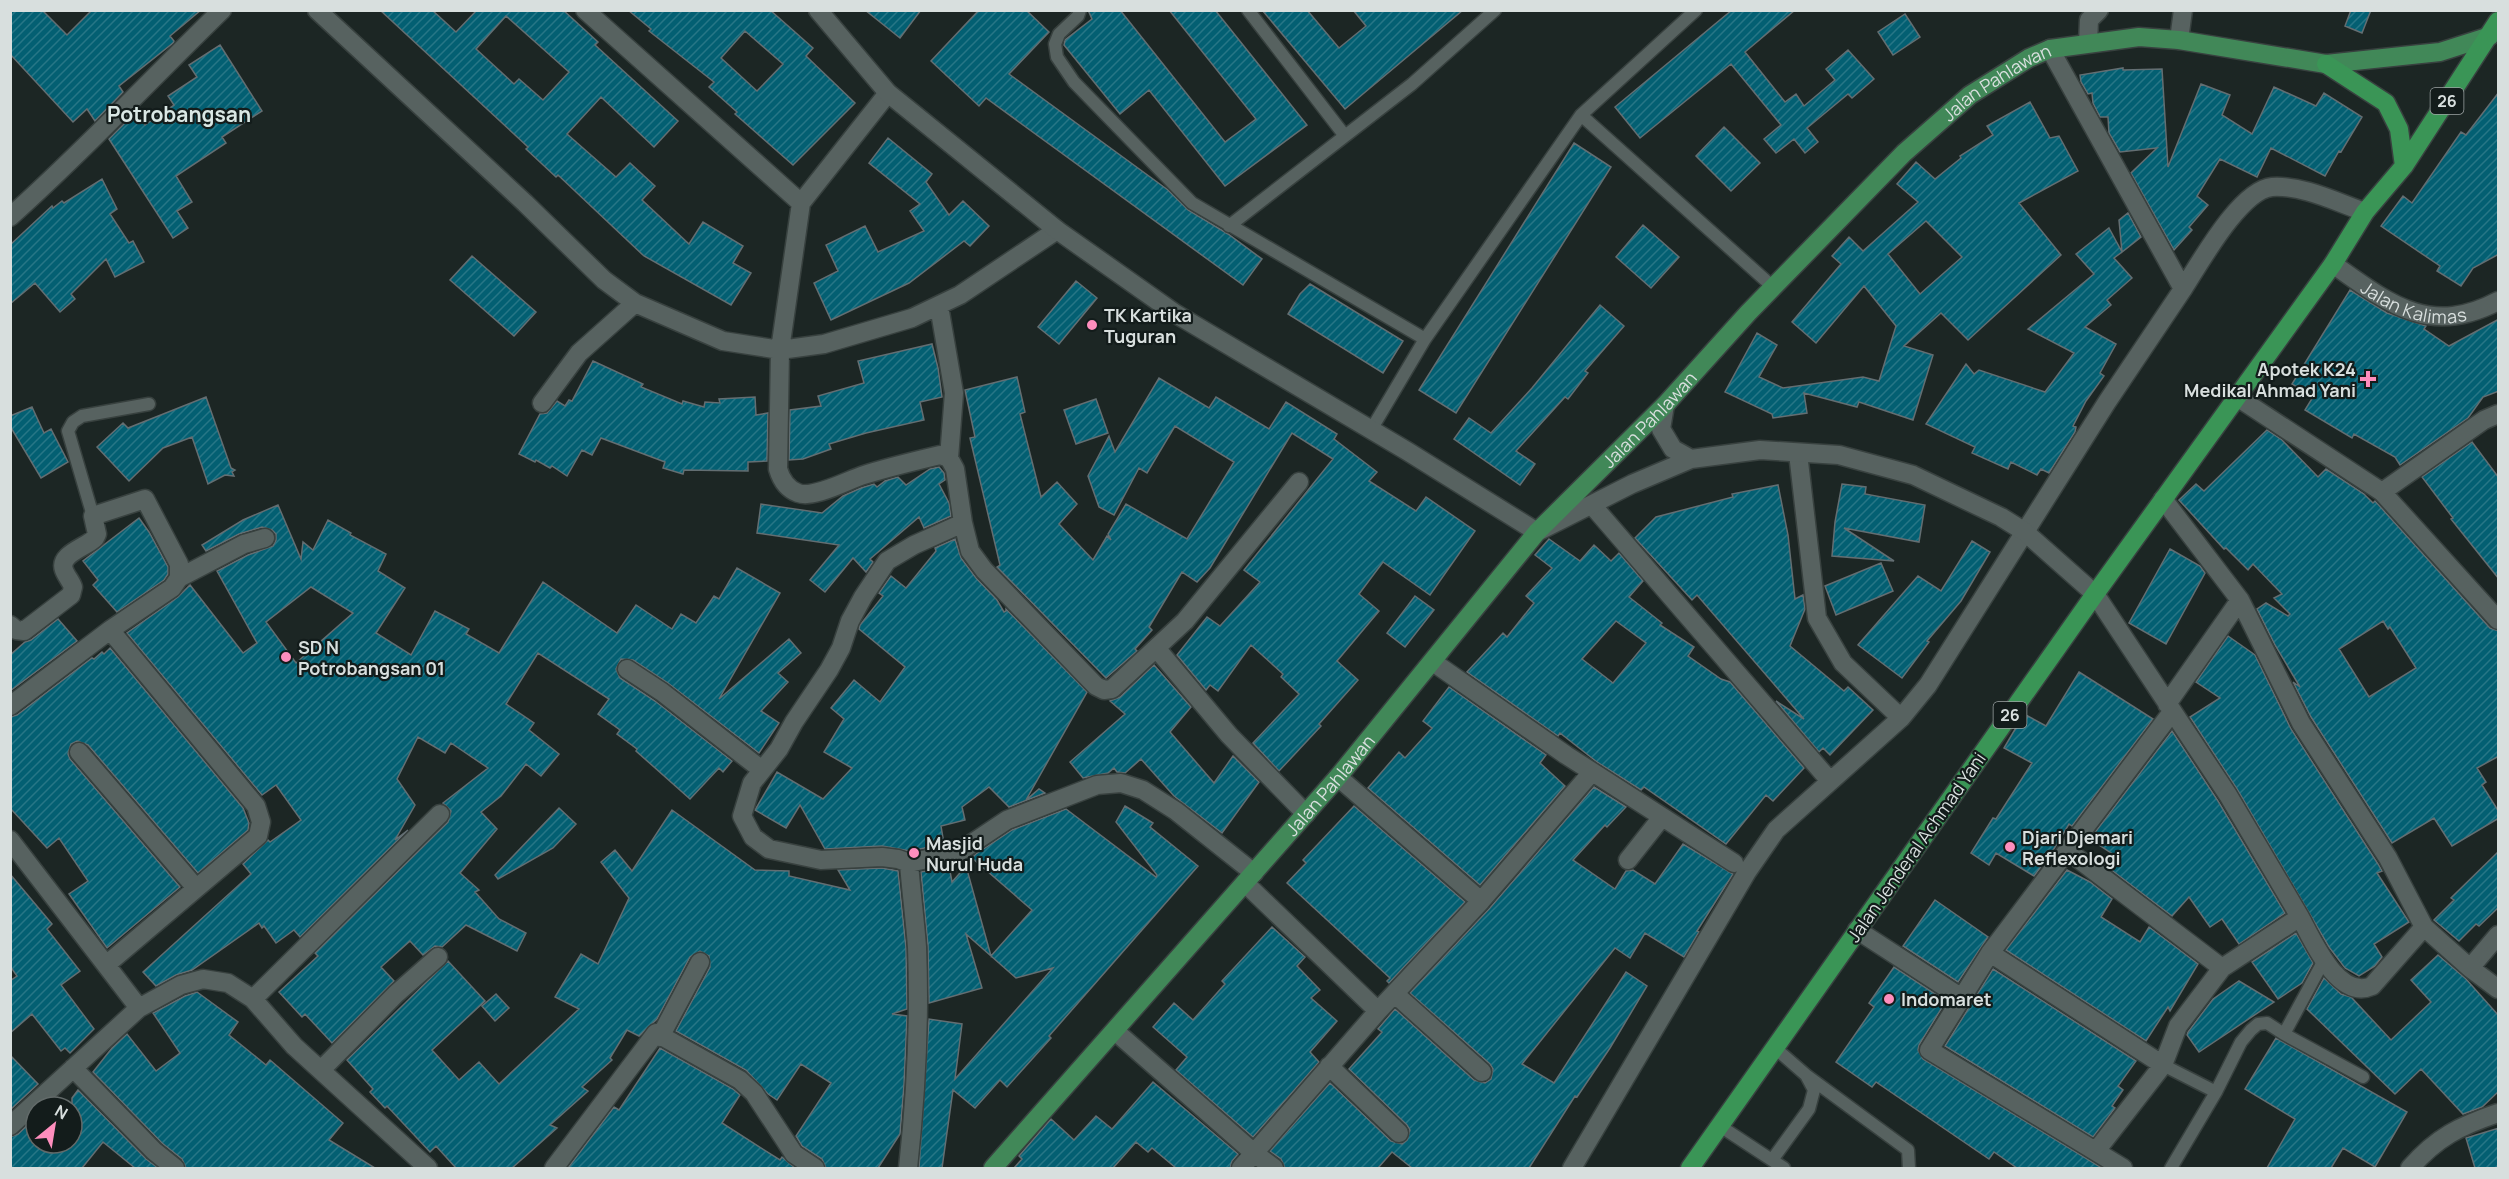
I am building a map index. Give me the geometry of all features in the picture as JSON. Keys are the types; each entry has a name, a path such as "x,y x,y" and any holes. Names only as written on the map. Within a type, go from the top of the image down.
{"highway":[{"name":"26","path":"2333,264 2365,212 2404,166 2494,28"},
{"path":"2326,64 2386,103 2399,129 2404,166"},
{"name":"Jalan Jenderal Achmad Yani","path":"1690,1168 2095,594 2333,264"}],"main road":[{"name":"Jalan Pahlawan","path":"993,1168 1338,777 1537,532 1665,405 1773,287 1938,122 1970,95 2029,58 2050,49 2088,43 2139,37 2179,40 2326,64 2440,52 2494,28"}],"street":[{"path":"10,217 54,178 222,10"},
{"path":"317,10 525,203 604,280 635,303 723,341 780,350 824,344 912,318 939,306 1057,230"},
{"path":"585,10 801,203"},
{"path":"818,10 888,93 1057,230 1176,314 1537,532 1691,459 1760,450 1839,455 1913,475 2001,517 2025,532 2095,594 2228,795 2300,917 2323,962 2348,984 2359,989 2366,989 2372,986 2424,927"},
{"path":"2179,40 2183,10"},
{"path":"2088,43 2089,14"},
{"path":"2050,49 2183,289"},
{"path":"888,93 801,203 780,350 778,469 788,487 798,493 816,492 864,475 940,455 949,458"},
{"path":"1572,1168 1747,872 1776,830 1901,718 1928,685 2107,402 2234,212 2248,200 2270,187 2305,191 2365,212"},
{"name":"Jalan Kalimas","path":"2333,264 2371,291 2409,312 2444,318 2476,312 2499,300"},
{"path":"542,403 579,353 635,303"},
{"path":"939,306 954,393 949,458 955,470 970,551 984,570 1096,686 1104,690 1112,689 1185,621 1299,482"},
{"path":"2237,397 2382,492 2499,620"},
{"path":"1665,405 1661,419 1663,435 1673,449 1691,459"},
{"path":"2382,492 2484,420 2499,414"},
{"path":"1798,453 1817,618 1843,663 1901,718"},
{"path":"2163,499 2240,600 2301,723 2388,858 2424,927 2470,968 2499,989"},
{"path":"10,625 16,630 24,631 71,595 73,587 63,569 64,561 68,555 95,538 97,534 93,516 145,500 178,564 179,578"},
{"path":"1592,505 1830,781"},
{"path":"963,523 914,545 887,561 850,621 842,648 829,670 794,723 780,749 752,783 742,816 753,837 769,849 821,860 882,857 909,863 959,852 1007,820 1097,785 1121,783 1143,790 1176,811 1250,878 1378,1011"},
{"path":"10,706 110,630 172,588 179,578 244,544 265,538"},
{"path":"2123,1168 1929,1050 1990,953 2068,851 2170,708 2240,600"},
{"path":"106,965 258,836 261,822 256,806 110,630"},
{"path":"1157,649 1229,735 1306,814"},
{"path":"1432,662 1592,772 1734,863"},
{"path":"627,669 662,692 762,770"},
{"path":"79,752 196,888"},
{"path":"1241,1168 1378,1011 1481,901 1592,772"},
{"path":"1338,777 1481,901"},
{"path":"253,999 440,814"},
{"path":"1628,860 1662,817"},
{"path":"10,840 139,1008"},
{"path":"2068,851 2222,968"},
{"path":"908,1168 913,1131 918,1004 917,944 909,863"},
{"path":"2096,1150 2163,1065 2178,1026 2222,968 2300,917"},
{"path":"1857,930 1962,998"},
{"path":"2470,968 2499,935"},
{"path":"1990,953 2163,1065"},
{"path":"321,1070 396,994 438,957"},
{"path":"660,1037 700,962"},
{"path":"10,1126 139,1008 181,985 203,979 228,983 253,999 294,1046 428,1168"},
{"path":"1395,994 1482,1072"},
{"path":"1115,1031 1274,1168"},
{"path":"554,1168 656,1033 740,1080 754,1093 794,1155 815,1168"},
{"path":"1329,1066 1399,1133"},
{"path":"73,1068 154,1151 175,1168"},
{"path":"2410,1168 2424,1153 2460,1126 2499,1113"}],"lane":[{"path":"1080,10 1078,16 1059,34 1055,44 1057,57 1074,82 1192,203 1425,339"},
{"path":"1248,10 1345,136"},
{"path":"1229,226 1412,84 1495,10"},
{"path":"1371,430 1425,339 1581,115 1696,10"},
{"path":"1581,115 1773,287"},
{"path":"93,516 68,431 73,422 82,416 149,404"},
{"path":"2284,1034 2323,962"},
{"path":"2172,1168 2216,1092 2241,1042 2258,1024 2266,1023 2363,1077"},
{"path":"1775,1048 1806,1076 1908,1150 1909,1168"},
{"path":"2163,1065 2216,1092"},
{"path":"1772,1160 1809,1109 1814,1090 1806,1076"},
{"path":"1720,1126 1784,1168"}],"building":[{"path":"10,10 42,10 67,35 92,10 201,10 170,36 173,43 119,86 123,92 95,121 87,109 73,122 10,54"},
{"path":"380,10 432,10 456,32 477,10 563,10 598,42 595,45 678,121 654,147 601,97 567,134 616,177 630,163 655,186 642,200 689,244 703,222 743,246 733,263 751,273 731,305 644,256 558,175 556,177 526,149 528,147","holes":["506,16 569,72 543,100 519,79 514,84 476,49"]},
{"path":"628,10 770,10 813,48 806,56 855,103 793,165 735,114 737,112 709,87 714,82 649,31 651,29","holes":["745,31 783,64 757,91 721,58"]},
{"path":"865,10 921,10 900,38"},
{"path":"979,10 1026,10 1049,32 1009,74 1168,190 1188,210 1228,234 1262,259 1243,285 986,98 979,106 931,61"},
{"path":"1088,10 1120,10 1225,142 1256,119 1169,10 1215,10 1307,125 1225,186 1149,90 1120,114 1064,45 1065,40 1092,19"},
{"path":"1262,10 1307,10 1339,48 1366,26 1353,10 1463,10 1345,109"},
{"path":"1732,10 1795,10 1745,52 1785,102 1796,94 1804,106 1835,80 1826,69 1848,50 1874,79 1852,98 1848,94 1807,128 1818,142 1805,153 1794,139 1776,153 1764,139 1781,125 1731,64 1640,138 1615,107"},
{"path":"2351,10 2371,10 2362,33 2345,26"},
{"path":"1905,14 1920,37 1893,55 1878,32"},
{"path":"220,45 262,111 222,137 226,143 176,176 192,202 177,211 188,228 173,238 109,139 136,112 145,125 174,105 168,96 197,77 189,65"},
{"path":"2123,68 2123,70 2162,69 2168,167 2201,84 2230,95 2222,115 2252,134 2274,87 2316,106 2324,93 2362,117 2325,176 2271,148 2257,177 2220,159 2197,196 2208,205 2189,227 2192,230 2174,250 2131,173 2157,148 2120,152 2109,133 2108,117 2100,117 2093,103 2092,93 2088,94 2081,82 2080,75"},
{"path":"2499,92 2499,254 2473,268 2461,286 2437,271 2440,266 2381,226 2403,196 2412,203 2461,132 2466,135"},
{"path":"2030,102 2050,138 2059,136 2078,171 2019,203 2061,255 1968,340 1941,313 1904,346 1933,355 1913,420 1859,402 1857,407 1804,393 1807,413 1773,418 1772,414 1725,392 1757,333 1777,345 1759,377 1783,388 1863,377 1879,381 1896,326 1864,286 1816,343 1792,322 1841,264 1832,256 1849,237 1863,251 1918,202 1897,184 1916,162 1935,179 1961,158 1960,156 1993,135 1987,126","holes":["1926,221 1962,257 1920,294 1888,254"]},
{"path":"1724,127 1760,163 1731,191 1696,156"},
{"path":"888,138 932,174 926,182 949,215 963,201 989,226 970,246 964,241 909,283 831,320 814,283 838,271 826,245 865,226 878,252 924,231 910,211 920,204 869,163"},
{"path":"1574,143 1611,167 1456,413 1419,390"},
{"path":"102,179 117,209 110,214 129,243 133,241 144,262 115,277 106,259 71,294 75,299 60,312 35,283 10,304 10,245 52,206 53,208 62,201 64,203"},
{"path":"2128,213 2141,237 2122,252 2119,220"},
{"path":"1643,225 1679,257 1651,288 1616,257"},
{"path":"2109,228 2122,252 2114,258 2132,278 2107,300 2111,305 2085,327 2116,344 2100,373 2104,376 2086,401 2073,426 2076,427 2075,432 2049,473 2041,469 2037,475 2011,462 2008,469 1972,453 1975,447 1926,424 1966,364 1974,374 1979,370 2045,392 2074,353 2028,329 2094,274 2076,254"},
{"path":"472,256 536,312 514,336 450,280"},
{"path":"1076,281 1097,298 1059,344 1038,327"},
{"path":"1310,284 1403,341 1383,373 1288,314 1300,294"},
{"path":"2350,290 2387,313 2426,326 2424,329 2449,346 2499,319 2499,391 2483,397 2468,418 2400,465 2395,457 2354,434 2352,438 2305,410 2313,397 2292,384"},
{"path":"1600,305 1624,326 1585,371 1588,373 1568,399 1565,397 1516,451 1535,464 1520,485 1454,439 1469,418 1491,433 1532,388"},
{"path":"932,344 942,397 920,402 924,420 866,433 829,444 831,449 803,459 789,460 790,410 821,406 818,396 864,383 858,361"},
{"path":"593,361 643,384 641,387 682,404 683,401 704,407 705,402 720,403 719,399 755,397 756,415 768,413 767,461 748,462 748,471 684,470 683,474 663,468 665,462 601,438 592,455 582,450 567,476 552,466 550,468 519,454 540,414 547,413 557,401 565,406 569,400 572,401"},
{"path":"1017,377 1025,412 1020,414 1041,497 1057,482 1077,504 1059,524 1093,560 1107,536 1111,540 1108,534 1126,504 1187,539 1234,462 1175,426 1147,473 1139,468 1114,515 1099,507 1088,476 1109,436 1115,452 1159,378 1209,408 1216,397 1269,429 1286,402 1337,434 1334,439 1377,472 1369,481 1416,511 1426,497 1475,531 1430,595 1383,562 1359,594 1379,611 1337,661 1358,680 1319,724 1321,726 1279,771 1253,743 1299,694 1281,677 1283,674 1251,645 1218,691 1210,685 1206,690 1177,655 1207,617 1220,626 1260,582 1244,570 1333,459 1292,433 1210,568 1197,582 1182,572 1149,627 1152,630 1135,649 1137,651 1106,678 997,567 1000,565 970,438 975,437 965,390"},
{"path":"206,397 231,468 235,470 232,472 234,476 225,475 208,484 192,437 163,448 129,481 97,447 123,423 128,428"},
{"path":"1096,399 1108,433 1076,444 1064,410"},
{"path":"32,407 44,433 51,429 68,462 41,478 10,426 10,416"},
{"path":"2267,430 2282,440 2318,477 2326,469 2364,494 2373,503 2375,501 2490,628 2499,631 2499,756 2477,768 2486,782 2482,785 2499,812 2499,818 2452,846 2434,818 2392,843 2311,717 2293,682 2300,687 2257,609 2266,603 2288,616 2290,614 2274,598 2282,594 2253,564 2248,570 2226,548 2224,549 2179,500 2196,484 2204,491","holes":["2383,621 2388,629 2390,627 2416,668 2369,697 2339,649"]},
{"path":"2472,442 2499,478 2499,579 2451,519 2453,518 2422,477"},
{"path":"939,467 944,473 945,480 939,484 949,503 951,516 924,528 919,517 870,559 873,562 866,572 853,558 825,592 810,580 839,545 757,533 761,504 822,513 843,496 861,488 874,484 877,487 885,481 898,477 906,485 930,469"},
{"path":"1842,484 1866,487 1865,494 1925,505 1919,542 1844,528 1894,561 1832,556"},
{"path":"1778,485 1788,535 1795,599 1803,595 1805,609 1790,646 1844,691 1848,687 1873,710 1830,755 1823,748 1819,752 1776,701 1804,719 1697,595 1692,600 1635,538 1656,517 1733,497 1732,494"},
{"path":"278,505 301,559 303,542 313,550 328,520 351,533 350,535 386,554 378,571 405,588 376,633 411,655 435,611 469,629 466,634 499,653 543,582 617,633 636,605 672,629 681,614 696,623 714,596 719,599 737,568 780,593 719,699 789,639 801,653 778,673 788,682 761,711 779,723 759,753 668,683 633,660 621,659 616,669 620,678 655,701 732,761 723,772 719,768 690,799 636,751 637,749 617,734 620,730 598,714 609,699 538,653 506,704 534,723 529,730 559,754 541,776 526,764 501,796 481,812 497,829 460,873 479,890 475,892 499,919 526,933 517,951 466,925 442,947 435,946 423,955 410,941 381,967 394,981 332,1043 305,1014 302,1017 279,992 318,956 315,953 448,822 451,811 443,803 488,768 451,743 445,753 418,737 397,779 415,805 395,840 408,830 300,937 294,930 276,943 264,926 262,928 259,923 192,970 176,975 156,986 143,972 251,874 243,864 268,840 270,842 301,820 276,785 262,795 127,633 178,597 190,585 243,653 257,643 217,571 248,555 273,546 276,534 262,527 239,534 206,551 202,545 243,520","holes":["311,587 353,613 296,663 266,622"]},
{"path":"139,518 168,567 168,574 164,580 117,612 93,585 98,580 83,561"},
{"path":"955,539 961,558 997,600 1004,612 1006,609 1087,692 1026,800 1039,789 1045,793 1009,807 989,787 962,807 965,820 941,826 944,844 910,851 882,846 825,849 800,805 786,828 755,810 777,772 823,799 852,768 824,752 844,719 831,708 854,680 880,702 905,667 859,629 860,625 883,596 879,593 891,576 906,588 936,551 935,548"},
{"path":"1549,539 1580,561 1594,545 1611,561 1619,553 1643,581 1629,597 1662,623 1660,625 1694,647 1688,656 1721,679 1730,682 1804,768 1773,801 1766,795 1726,844 1644,787 1641,790 1597,762 1560,733 1558,736 1467,672 1503,633 1507,637 1534,603 1526,596 1552,568 1535,555","holes":["1616,621 1646,643 1613,683 1582,659"]},
{"path":"1972,541 1990,552 1961,601 1927,641 1929,642 1902,678 1858,645 1918,576 1941,591"},
{"path":"2170,549 2200,566 2205,573 2166,644 2129,623"},
{"path":"1881,563 1893,591 1836,615 1825,586"},
{"path":"1415,596 1434,610 1405,647 1387,633"},
{"path":"58,619 77,641 10,691 10,655"},
{"path":"2228,636 2255,655 2291,729 2378,864 2382,871 2377,873 2409,922 2374,944 2382,957 2375,966 2359,976 2345,968 2329,947 2237,789 2190,717 2220,698 2196,682"},
{"path":"110,648 243,808 249,823 248,830 198,873 88,745 77,741 71,744 68,754 70,759 180,887 107,948 69,894 88,881 59,838 47,848 10,808 10,717 17,715 92,658 94,659 102,652 104,654"},
{"path":"1154,665 1191,707 1170,732 1214,783 1233,756 1259,782 1222,833 1174,796 1141,759 1125,773 1117,772 1114,768 1108,773 1083,778 1070,762 1125,714 1110,701 1120,697"},
{"path":"2079,672 2153,719 2072,826 2069,824 2034,876 1996,853 1989,865 1971,853 2032,763 2004,748 2024,714 2046,726"},
{"path":"1449,687 1546,755 1540,763 1565,786 1480,885 1368,788 1399,752 1405,758 1432,728 1423,721"},
{"path":"2172,731 2218,801 2285,913 2239,944 2222,919 2210,927 2189,897 2172,916 2105,865 2114,855 2090,839"},
{"path":"1594,787 1626,807 1607,827 1605,825 1573,860 1615,889 1626,871 1633,870 1655,884 1683,844 1733,874 1697,931 1699,932 1684,957 1645,933 1630,958 1615,948 1522,1064 1554,1083 1626,972 1647,986 1610,1048 1577,1097 1575,1096 1529,1168 1412,1168 1392,1152 1378,1168 1285,1168 1281,1159 1270,1151 1330,1083 1391,1141 1402,1144 1407,1140 1410,1130 1407,1125 1349,1069 1382,1032 1378,1029 1395,1009 1474,1080 1485,1083 1491,1079 1493,1069 1490,1064 1410,993 1490,908"},
{"path":"1125,806 1153,823 1150,827 1198,866 1007,1087 1000,1080 975,1108 953,1090 942,1168 919,1168 929,1019 962,1024 955,1079 1053,968 1016,978 991,956 1032,910 972,858 1012,830 1066,809 1156,877 1157,875 1116,822"},
{"path":"1354,806 1465,902 1389,983 1387,981 1390,978 1287,883 1306,863 1303,860"},
{"path":"559,808 576,824 553,848 498,879 495,875"},
{"path":"672,810 755,870 789,871 789,876 850,890 838,870 882,868 898,871 906,948 907,1009 892,1014 907,1016 904,1085 900,1134 878,1168 826,1168 822,1159 802,1146 796,1136 831,1083 801,1064 777,1100 768,1094 746,1070 676,1031 710,967 709,956 700,951 690,957 657,1019 639,1036 627,1030 610,1058 612,1060 582,1087 588,1091 550,1125 557,1128 512,1168 456,1168 436,1146 430,1152 387,1106 385,1108 370,1092 373,1089 347,1060 448,961 485,1001 432,1050 459,1080 479,1062 499,1084 579,1009 555,997 581,954 598,964 629,898 601,862 615,850 632,871"},
{"path":"2499,851 2499,907 2479,926 2476,924 2459,941 2434,920 2454,900 2451,898"},
{"path":"949,866 952,882 966,866 991,956 966,934 982,988 929,1003 928,946 921,872"},
{"path":"2067,870 2090,882 2112,899 2101,917 2140,942 2149,927 2198,964 2170,1011 2168,1007 2146,1041 2006,950"},
{"path":"10,874 52,924 47,929 80,971 61,985 94,1029 70,1053 65,1048 61,1051 32,1014 10,1033 10,981 17,976 10,966"},
{"path":"1935,900 1988,937 1958,982 1903,946"},
{"path":"1272,927 1305,957 1297,966 1320,990 1311,998 1337,1021 1310,1052 1319,1062 1253,1137 1176,1070 1187,1057 1153,1027 1174,1003 1193,1020 1225,984 1222,981"},
{"path":"2296,933 2313,963 2302,983 2278,999 2252,962"},
{"path":"2438,955 2466,979 2499,1016 2499,1091 2482,1107 2463,1114 2421,1069 2395,1094 2307,1009 2324,978 2341,994 2351,997 2391,1040 2431,1002 2411,980"},
{"path":"1894,967 1946,1001 1919,1045 1918,1050 1923,1059 2102,1168 2017,1168 1994,1152 1989,1159 1876,1082 1872,1087 1836,1062 1874,1007 1869,1003"},
{"path":"1993,969 2136,1061 2118,1086 2123,1090 2112,1106 2115,1108 2093,1137 1945,1046"},
{"path":"2239,981 2274,1002 2199,1052 2187,1035 2188,1032 2213,999"},
{"path":"197,992 238,1022 229,1035 266,1065 270,1060 343,1123 329,1140 375,1168 186,1168 182,1159 162,1143 93,1072 112,1048 127,1034 156,1071 180,1053 153,1013"},
{"path":"496,994 509,1008 495,1021 482,1006"},
{"path":"2276,1038 2407,1112 2375,1167 2343,1148 2331,1168 2267,1168 2295,1119 2245,1089"},
{"path":"660,1048 740,1095 722,1123 780,1160 782,1157 795,1168 568,1168 614,1107 619,1110"},
{"path":"10,1055 38,1084 10,1110"},
{"path":"1153,1082 1238,1154 1230,1168 1176,1168 1152,1148 1148,1152 1136,1142 1113,1168 1014,1168 1022,1159 1019,1156 1051,1119 1074,1140 1096,1116 1112,1129"},
{"path":"84,1096 146,1159 158,1168 135,1168 103,1142 82,1168 10,1168 10,1137 24,1128 24,1155 84,1155"},
{"path":"2499,1128 2499,1168 2475,1168 2466,1138"}],"place":[{"name":"TK Kartika Tuguran","path":"1092,325"},
{"name":"Apotek K24 Medikal Ahmad Yani","path":"2368,379"},
{"name":"SD N Potrobangsan 01","path":"286,657"},
{"name":"Djari Djemari Reflexologi","path":"2010,847"},
{"name":"Masjid Nurul Huda","path":"914,853"},
{"name":"Indomaret","path":"1889,999"}],"district":[{"name":"Potrobangsan","path":"179,114"}]}
